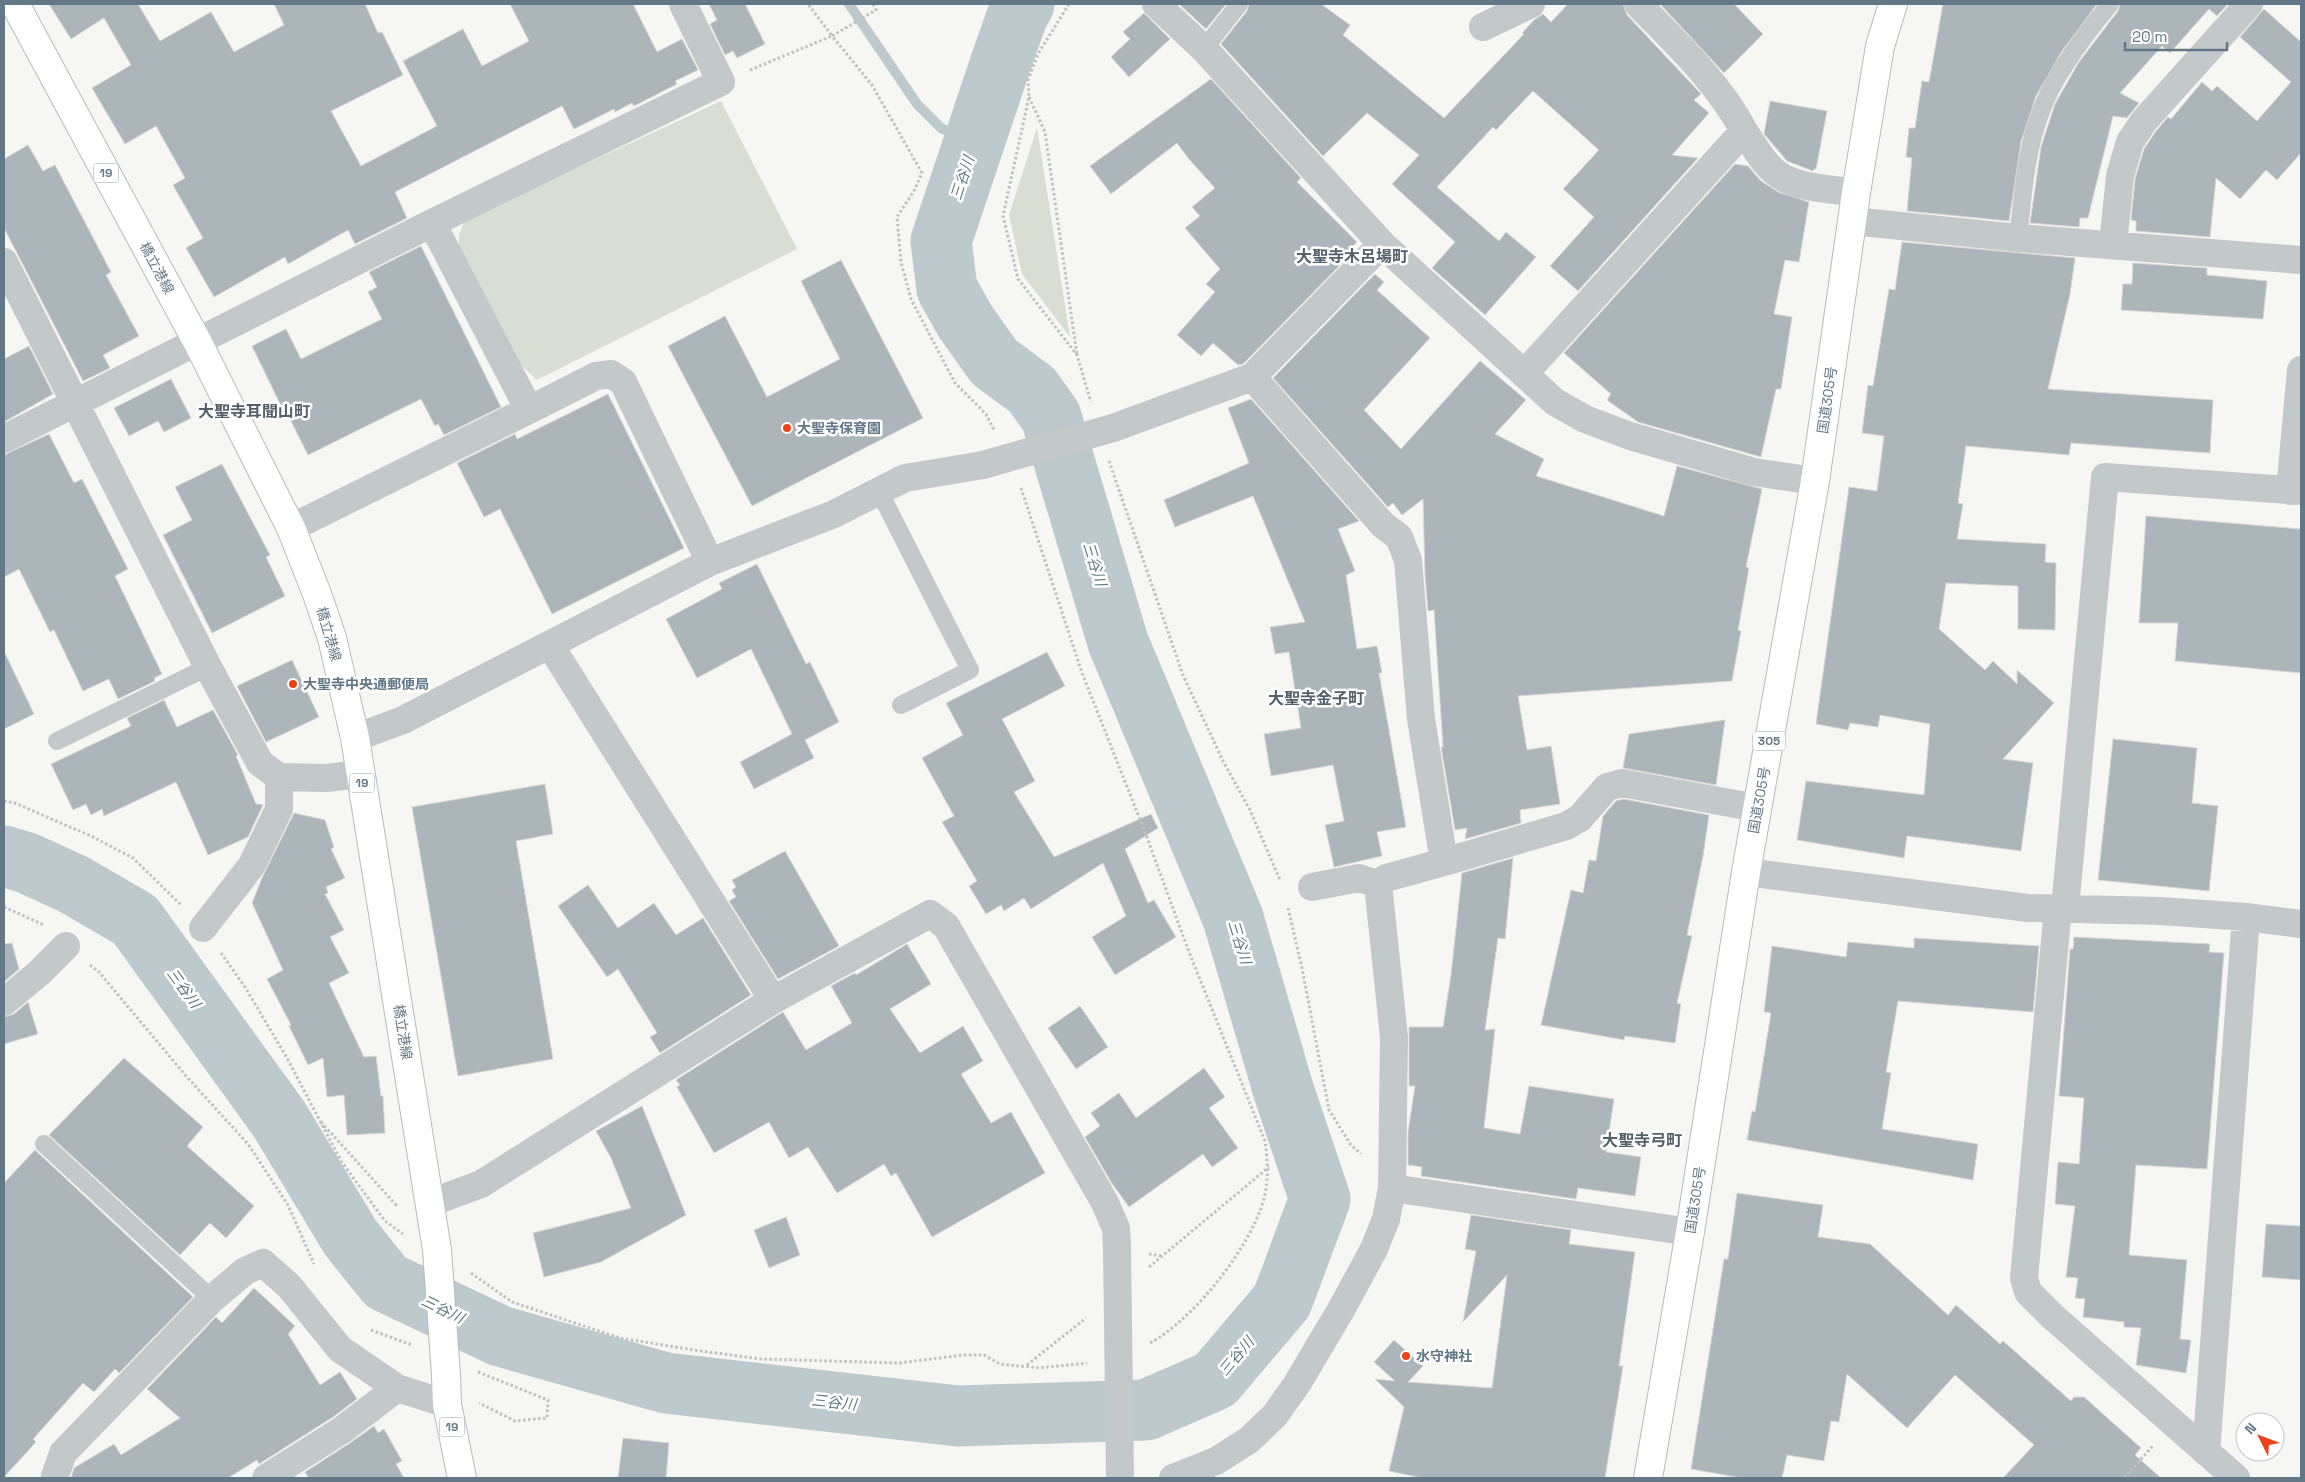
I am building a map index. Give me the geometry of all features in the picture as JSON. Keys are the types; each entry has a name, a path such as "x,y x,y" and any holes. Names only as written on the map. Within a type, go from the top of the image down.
{"main road":[{"name":"橋立港線","path":"14,4 198,343 291,528 332,638 355,738 436,1241 446,1375 460,1402 462,1478"},
{"name":"国道305号","path":"1648,1478 1690,1232 1746,872 1816,481 1852,221 1880,46 1893,4"}],"street":[{"path":"4,439 198,343 432,223 721,82 683,4"},
{"path":"1156,4 1204,49 1382,244 1556,402 1585,419 1630,436 1754,472 1816,481"},
{"path":"1483,27 1531,4"},
{"path":"1638,4 1695,65 1733,110 1767,164 1782,177 1796,183 1856,194"},
{"path":"2113,245 2120,176 2130,142 2144,121 2249,4"},
{"path":"1524,374 1744,130"},
{"path":"1852,221 2018,238 2301,260"},
{"path":"432,223 529,410"},
{"path":"355,738 403,720 710,562 834,514 905,478 983,464 1103,419 1252,377 1382,244"},
{"path":"4,262 208,667 260,763 279,777 326,778 360,774"},
{"path":"2236,1478 2038,1303 2028,1292 2024,1278 2105,477 2296,491 2301,370"},
{"path":"291,528 596,376 611,374 623,382 710,562"},
{"path":"1252,377 1384,525 1399,537 1408,560 1421,719 1444,862"},
{"path":"550,645 773,1000"},
{"path":"203,928 252,865 279,809 279,777"},
{"path":"1378,884 1386,878 1566,826 1580,818 1608,787 1622,783 1757,808"},
{"path":"1746,872 2028,908 2161,911 2246,917 2301,924"},
{"path":"1312,888 1359,878 1378,884"},
{"path":"1173,1478 1216,1461 1248,1440 1275,1415 1297,1384 1374,1249 1386,1219 1392,1180 1394,1037 1378,884"},
{"path":"430,1203 481,1184 773,1000 930,914 946,926 1104,1201 1116,1228 1120,1478"},
{"path":"2206,1452 2246,917"},
{"path":"4,1002 39,973 66,946"},
{"path":"1392,1180 1690,1232"},
{"path":"54,1478 64,1453 212,1299 245,1271 263,1263 289,1286 340,1349 397,1388 460,1402"},
{"path":"266,1478 342,1430 397,1388"}],"lane":[{"path":"1204,49 1239,4"},
{"path":"2018,238 2028,157 2040,112 2062,71 2110,4"},
{"path":"879,491 970,670 901,705"},
{"path":"57,741 208,667"},
{"path":"44,1144 212,1299"}],"path":[{"path":"808,4 832,36"},
{"path":"721,82 832,36 876,10 873,4"},
{"path":"1069,4 1038,54 1028,80 1029,97 1003,216 1018,279 1077,355"},
{"path":"1029,97 1045,132 1077,355 1103,419"},
{"path":"1108,455 1183,675 1223,761 1250,810 1281,882"},
{"path":"1287,902 1330,1110 1351,1145 1392,1180"},
{"path":"4,907 43,924 66,946 99,972 186,1076 248,1144 288,1206 316,1269"},
{"path":"318,1118 402,1212 436,1241"},
{"path":"369,1329 420,1348"},
{"path":"460,1402 515,1421 547,1418 548,1400 475,1371"},
{"path":"2124,1478 2173,1423"}],"shaded area":[{"path":"721,101 797,249 537,380 522,366 459,249 459,235 465,220"},
{"path":"1037,128 1070,337 1022,274 1009,215"}],"building":[{"path":"49,4 138,4 160,41 211,12 234,52 284,25 274,4 365,4 378,33 382,32 403,75 331,111 361,166 437,126 403,61 463,29 482,66 529,41 510,4 633,4 657,52 682,39 698,70 675,81 677,84 634,106 632,103 615,112 614,109 574,129 562,106 395,192 407,218 355,244 348,230 288,264 285,257 214,297 186,248 203,238 173,185 185,178 156,126 125,144 92,88 131,65 104,18 71,39"},
{"path":"709,4 745,4 765,44 737,58 733,51 725,55 710,24 717,20"},
{"path":"1179,4 1226,4 1206,29"},
{"path":"1249,4 1321,4 1350,25 1343,35 1444,118 1524,34 1522,33 1534,20 1543,14 1551,22 1568,4 1623,4 1627,15 1701,94 1694,100 1709,113 1672,155 1698,158 1578,291 1550,266 1594,217 1563,189 1599,150 1533,91 1496,130 1493,127 1437,187 1499,241 1506,232 1536,257 1485,315 1432,268 1455,242 1392,184 1419,155 1367,113 1323,156 1221,44 1247,11"},
{"path":"1660,4 1734,4 1763,34 1724,73"},
{"path":"1943,4 2097,4 2062,51 2036,96 2021,142 2009,221 1907,211 1912,158 1906,157 1909,128 1915,128 1922,81 1929,82"},
{"path":"2120,4 2228,4 2217,16 2209,9 2170,53 2162,46 2120,93 2139,103 2127,118 2113,116 2088,218 2080,218 2079,227 2030,223 2041,147 2055,104 2079,62 2118,11"},
{"path":"2264,9 2301,42 2301,153 2277,180 2266,170 2240,199 2216,178 2210,237 2136,231 2136,221 2131,220 2135,179 2144,149 2168,117 2171,119 2202,82 2212,91 2217,86 2257,121 2291,82 2240,37"},
{"path":"1144,13 1170,39 1129,77 1111,57 1130,39 1123,32"},
{"path":"1211,79 1301,178 1297,182 1357,242 1349,251 1352,253 1243,364 1238,365 1213,343 1201,356 1177,335 1215,292 1206,284 1220,269 1185,228 1200,216 1192,207 1215,188 1177,143 1111,194 1090,166"},
{"path":"1770,101 1827,111 1816,169 1813,171 1787,161 1764,134"},
{"path":"28,145 43,171 55,165 111,272 106,275 139,336 103,355 110,368 83,381 4,228 4,159"},
{"path":"1735,164 1748,166 1761,181 1778,192 1809,202 1799,262 1785,260 1774,314 1792,317 1781,389 1776,389 1761,457 1638,422 1607,400 1611,394 1564,353"},
{"path":"1902,242 2075,258 2070,294 2048,389 2213,400 2210,453 2071,443 2069,455 1966,446 1958,503 1963,504 1957,539 2046,544 2045,562 2056,563 2055,630 2018,629 2018,586 1946,583 1939,629 1985,670 1993,661 2017,684 2017,670 2054,703 2003,759 2033,763 2021,851 1907,836 1904,858 1797,840 1806,781 1924,795 1930,724 1880,715 1878,727 1850,723 1848,730 1816,724 1849,487 1877,491 1884,436 1862,433 1868,385 1873,386 1889,289 1895,290"},
{"path":"421,246 501,407 444,435 438,424 435,426 421,399 308,455 286,411 284,412 252,346 286,329 301,359 382,319 368,292 377,287 369,272"},
{"path":"841,260 923,418 752,506 668,346 725,316 767,397 840,359 801,281"},
{"path":"2133,263 2207,268 2207,275 2267,281 2263,319 2121,310 2123,284 2132,284"},
{"path":"1375,274 1384,282 1377,290 1430,338 1364,410 1401,449 1480,361 1526,400 1495,434 1544,459 1536,476 1664,516 1677,466 1762,489 1746,567 1749,568 1738,630 1741,631 1732,681 1518,696 1527,750 1551,746 1560,804 1520,810 1521,823 1465,839 1467,828 1455,830 1441,747 1443,747 1434,610 1428,611 1425,575 1423,499 1402,515 1393,503 1388,507 1273,378"},
{"path":"29,346 53,394 4,422 4,359"},
{"path":"171,379 191,418 164,432 158,421 129,436 114,408"},
{"path":"608,394 684,548 552,614 500,509 484,517 457,463 515,434 517,439"},
{"path":"1251,399 1359,521 1338,529 1355,571 1346,575 1357,649 1377,646 1382,673 1379,673 1406,827 1377,832 1382,856 1334,867 1325,825 1344,821 1333,765 1271,776 1264,734 1301,728 1289,652 1275,654 1270,627 1305,622 1253,496 1175,527 1164,500 1249,463 1228,408"},
{"path":"49,434 74,483 82,479 128,569 115,576 162,674 154,678 155,681 118,699 109,679 83,691 54,630 50,632 19,569 4,577 4,455"},
{"path":"222,464 270,555 266,557 285,596 212,633 163,535 192,520 175,487"},
{"path":"2146,516 2301,529 2301,673 2175,661 2178,623 2139,623"},
{"path":"757,564 806,664 810,662 839,722 805,740 814,758 754,789 740,762 792,734 751,649 697,678 666,619 722,589 719,583"},
{"path":"4,651 34,714 4,729"},
{"path":"1047,652 1065,686 1002,719 1035,781 1014,792 1054,857 1151,814 1158,828 1125,849 1148,903 1154,900 1176,937 1115,975 1092,937 1126,916 1103,863 1031,909 1024,898 1004,911 1001,905 986,914 969,886 977,881 942,822 954,816 922,758 963,735 946,703"},
{"path":"292,660 319,717 266,742 237,686"},
{"path":"164,700 177,727 213,710 238,755 236,756 256,804 263,805 248,837 208,855 176,782 104,816 102,809 91,815 86,804 73,810 51,764 131,726 127,718"},
{"path":"1725,720 1716,785 1623,768 1629,734"},
{"path":"2113,739 2197,748 2192,803 2218,806 2209,891 2098,880"},
{"path":"545,784 553,834 516,841 553,1059 458,1076 412,807"},
{"path":"1623,799 1709,815 1687,935 1692,936 1677,1003 1681,1004 1675,1043 1625,1036 1624,1040 1541,1025 1571,890 1583,893 1589,860 1596,861 1603,816 1616,801"},
{"path":"294,813 325,820 334,847 331,849 345,878 326,887 328,893 325,894 344,930 330,937 349,973 329,983 364,1057 376,1056 381,1096 383,1096 385,1133 347,1135 344,1095 327,1097 323,1058 308,1065 289,1026 291,1025 267,979 283,970 252,903 262,878"},
{"path":"785,851 839,946 778,979 729,901 736,897 732,890 736,887 732,880"},
{"path":"1513,858 1505,939 1498,938 1485,1030 1495,1029 1484,1128 1520,1134 1529,1086 1614,1099 1606,1152 1641,1157 1635,1196 1578,1188 1576,1199 1421,1176 1422,1167 1408,1165 1408,1132 1415,1086 1409,1086 1409,1027 1443,1027 1451,975 1462,873"},
{"path":"588,885 618,928 654,903 676,935 703,918 751,995 660,1053 650,1037 657,1033 618,969 607,977 558,906"},
{"path":"2074,937 2210,944 2209,952 2224,953 2207,1169 2136,1165 2129,1255 2187,1260 2180,1339 2191,1340 2186,1373 2136,1365 2141,1328 2124,1327 2124,1322 2083,1317 2085,1299 2075,1298 2078,1278 2066,1277 2075,1206 2055,1204 2058,1162 2079,1164 2084,1098 2059,1096 2070,949 2073,949"},
{"path":"1914,938 2039,946 2033,1012 1898,1001 1886,1072 1891,1073 1882,1129 1978,1144 1973,1180 1747,1140 1752,1111 1755,1112 1771,1013 1764,1012 1772,946 1846,957 1848,942 1914,948"},
{"path":"12,943 19,969 4,982 4,944"},
{"path":"907,944 931,984 890,1009 920,1053 963,1026 983,1061 961,1074 991,1123 1011,1112 1045,1173 932,1237 896,1173 891,1176 884,1164 837,1193 808,1147 789,1158 769,1122 714,1153 677,1087 680,1085 676,1080 783,1012 806,1050 852,1023 831,986 855,973 856,975"},
{"path":"28,1002 38,1034 4,1044 4,1017 14,1014"},
{"path":"1080,1006 1108,1047 1076,1069 1048,1028"},
{"path":"124,1058 203,1127 187,1146 254,1206 226,1238 210,1223 180,1255 49,1135"},
{"path":"1204,1068 1225,1097 1209,1108 1238,1148 1212,1167 1203,1154 1129,1207 1111,1182 1085,1137 1100,1126 1091,1113 1119,1093 1136,1118"},
{"path":"642,1106 686,1215 601,1262 544,1277 533,1233 631,1208 611,1158 596,1131"},
{"path":"35,1150 193,1297 119,1373 115,1369 94,1392 83,1383 33,1439 36,1442 4,1477 4,1183"},
{"path":"1737,1193 1823,1205 1818,1237 1870,1244 1948,1315 1956,1305 2000,1344 2003,1341 2071,1401 2074,1397 2084,1397 2141,1448 2135,1455 2161,1478 2003,1478 2034,1445 1955,1375 1907,1428 1847,1374 1839,1422 1831,1421 1824,1461 1787,1455 1782,1478 1742,1478 1691,1469 1724,1259 1728,1259"},
{"path":"1471,1215 1571,1230 1569,1244 1635,1252 1619,1366 1623,1366 1605,1478 1422,1478 1389,1471 1404,1407 1375,1379 1395,1381 1374,1362 1394,1340 1423,1366 1408,1382 1492,1388 1507,1275 1463,1322 1476,1251 1465,1249"},
{"path":"786,1217 800,1255 769,1268 754,1230"},
{"path":"2266,1224 2301,1226 2301,1280 2262,1277"},
{"path":"254,1288 295,1326 288,1334 320,1385 340,1372 357,1399 333,1417 259,1464 257,1460 228,1478 71,1478 74,1468 114,1444 121,1455 180,1418 147,1389 216,1317 222,1323"},
{"path":"374,1426 378,1433 384,1429 402,1461 396,1464 404,1478 309,1478 305,1472"},
{"path":"623,1438 669,1443 666,1478 618,1478"}],"waterway":[{"path":"849,4 917,104 941,128 973,144"},
{"name":"三谷川","path":"4,856 27,863 73,884 135,920 279,1119 350,1237 386,1282 500,1336 666,1383 958,1416 1146,1410 1215,1380 1282,1301 1320,1199 1283,1089 1233,918 1118,642 1051,417 1032,390 994,362 965,321 947,289 941,241 1000,65 1018,14 1024,4"}],"place":[{"name":"大聖寺保育園","path":"787,428"},
{"name":"大聖寺中央通郵便局","path":"293,684"},
{"name":"水守神社","path":"1406,1356"}],"district":[{"name":"大聖寺木呂場町","path":"1352,256"},
{"name":"大聖寺耳聞山町","path":"254,411"},
{"name":"大聖寺金子町","path":"1316,698"},
{"name":"大聖寺弓町","path":"1642,1140"}]}
